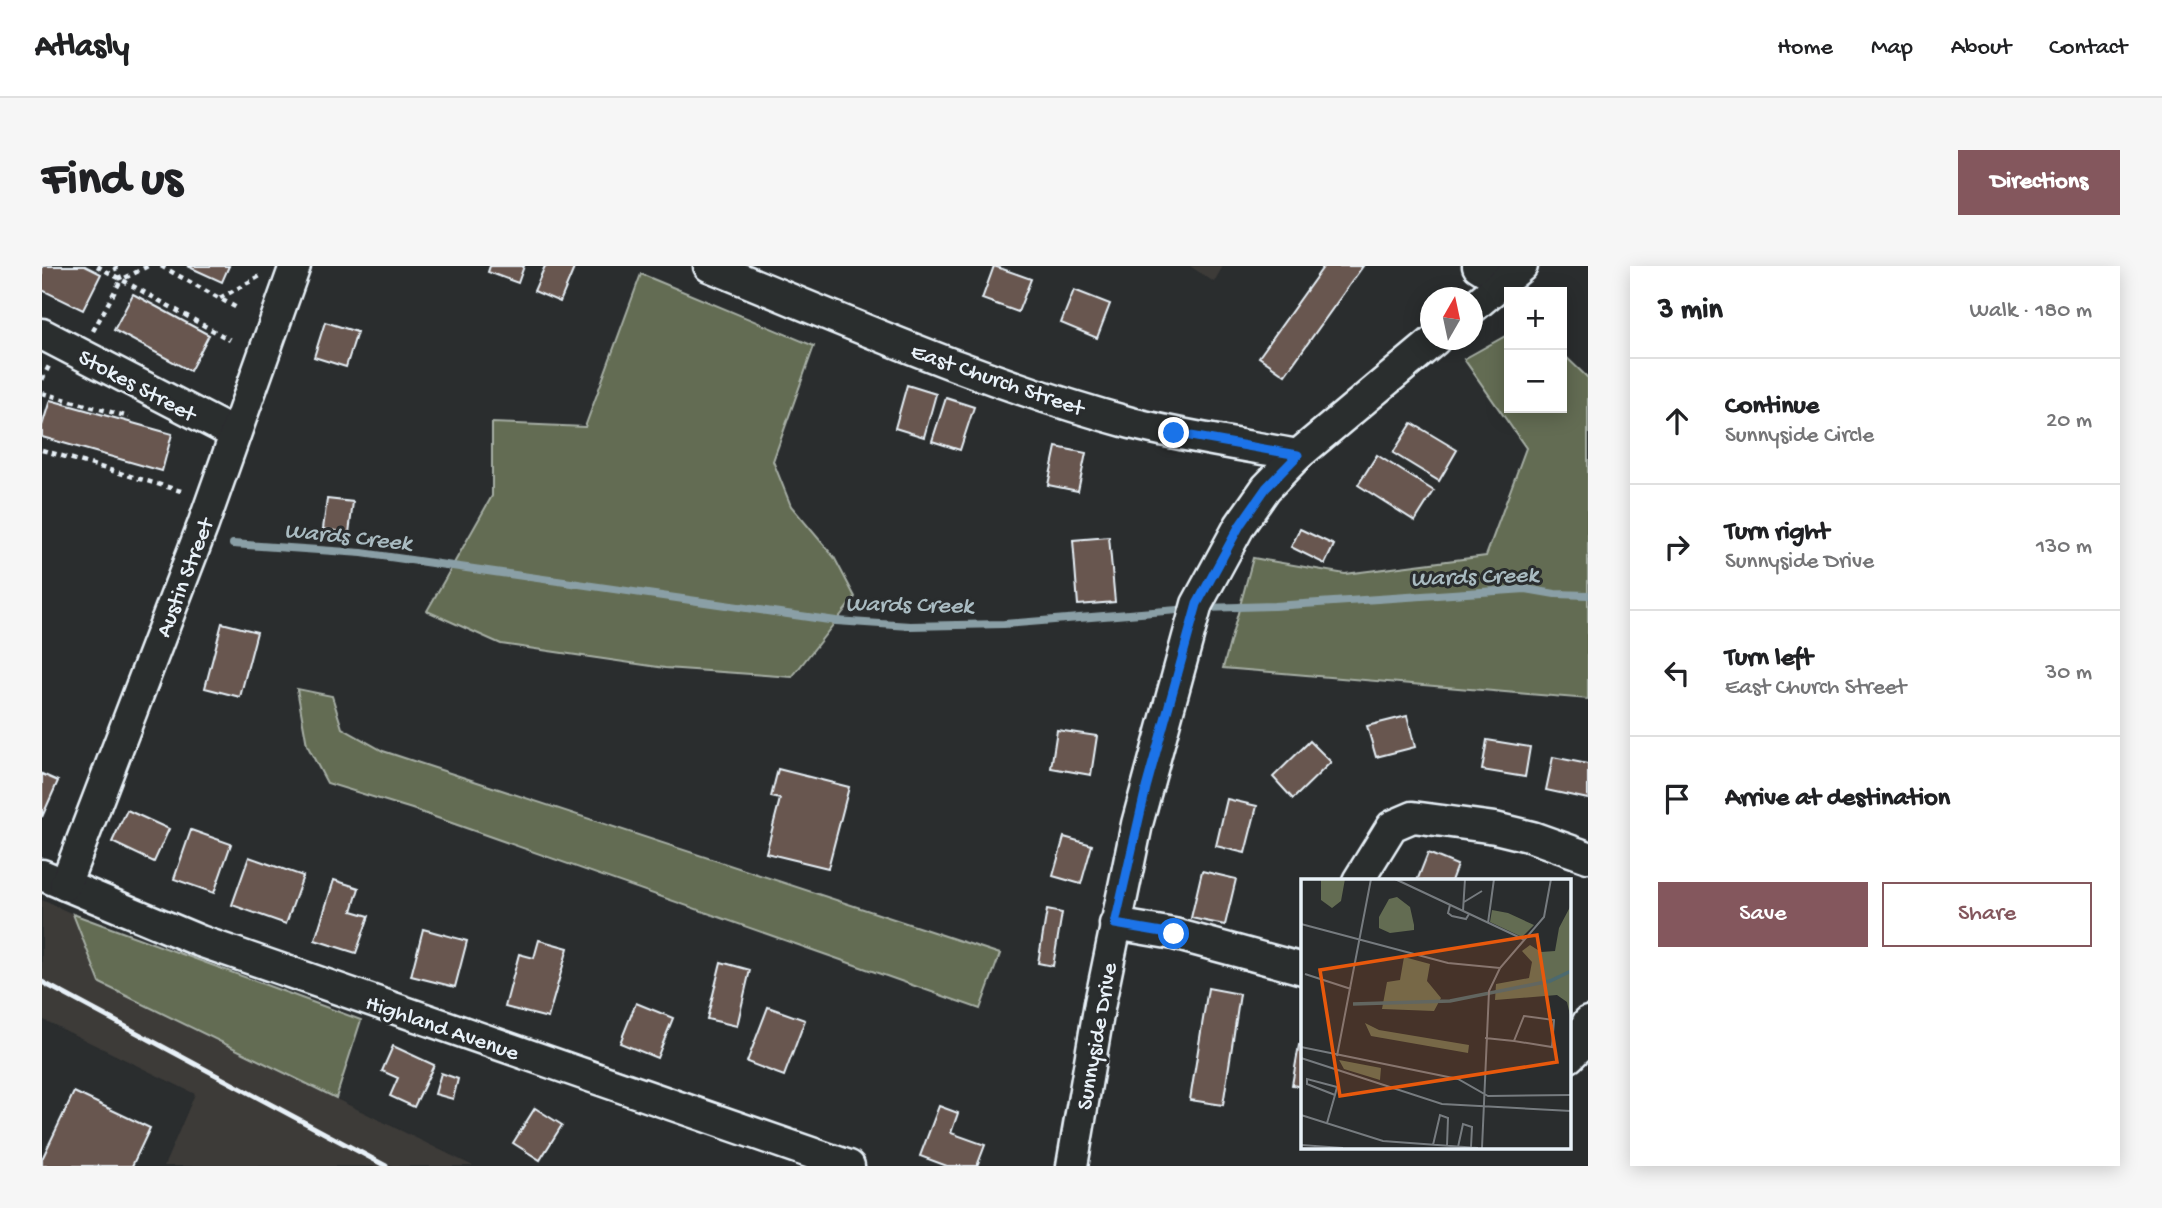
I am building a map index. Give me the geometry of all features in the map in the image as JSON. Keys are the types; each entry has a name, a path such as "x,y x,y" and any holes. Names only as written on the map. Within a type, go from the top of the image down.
{"street":[{"name":"Austin Street","path":"54,880 203,525 295,266"},
{"name":"East Church Street","path":"709,266 939,360 1090,410 1174,433 1298,455"},
{"path":"1478,266 1512,274"},
{"path":"1483,299 1512,274"},
{"name":"Stokes Street","path":"42,334 235,434"},
{"name":"Sunnyside Drive","path":"1072,1166 1115,924 1146,788 1197,604 1240,525 1266,488 1298,455 1423,350"},
{"path":"1359,879 1392,826 1413,817 1495,828 1532,837 1588,857"},
{"name":"Highland Avenue","path":"54,880 200,941 849,1166"},
{"path":"1115,924 1174,934 1301,968"},
{"path":"1570,1056 1576,1050 1588,1022"}],"path":[{"path":"97,266 230,340"},
{"path":"115,266 121,279"},
{"path":"81,354 121,279 148,266"},
{"path":"161,266 237,308"},
{"path":"219,298 262,275"},
{"path":"42,393 129,417"},
{"path":"42,450 181,491"}],"shaded area":[{"path":"1190,266 1223,266 1214,282"},
{"path":"42,900 73,914 100,983 473,1166 164,1166 195,1094 42,1019"}],"green space":[{"path":"641,274 814,346 773,461 791,506 834,557 855,597 792,677 665,668 501,644 427,611 492,496 492,423 585,427"},
{"path":"1504,337 1504,413 1567,413 1567,358 1588,378 1588,699 1223,668 1253,558 1345,574 1486,556 1526,448 1464,359"},
{"path":"297,689 332,696 342,728 383,751 1000,954 980,1009 412,809 327,783 307,745"},
{"path":"73,914 361,1020 336,1098 100,983"}],"building":[{"path":"42,266 85,266 101,274 83,310 42,290"},
{"path":"187,266 229,266 222,282"},
{"path":"490,266 524,266 518,283 488,272"},
{"path":"545,266 575,266 560,302 534,291"},
{"path":"994,266 1031,279 1018,312 982,299"},
{"path":"1324,266 1363,266 1285,375 1259,357"},
{"path":"1074,290 1110,304 1097,338 1061,323"},
{"path":"133,294 209,335 190,371 114,330"},
{"path":"325,322 357,332 346,367 314,357"},
{"path":"907,385 936,394 924,437 895,428"},
{"path":"946,398 974,407 960,450 932,441"},
{"path":"50,400 172,434 162,471 42,437 42,426"},
{"path":"1412,423 1457,450 1439,481 1393,453"},
{"path":"1056,447 1086,453 1078,491 1048,485"},
{"path":"1377,455 1434,491 1415,521 1358,485"},
{"path":"327,499 353,502 349,533 323,529"},
{"path":"1300,529 1334,545 1325,564 1291,547"},
{"path":"1109,537 1115,602 1078,605 1073,540"},
{"path":"222,623 257,632 240,697 205,688"},
{"path":"1407,716 1415,747 1376,757 1367,726"},
{"path":"1057,730 1097,736 1091,775 1051,768"},
{"path":"1487,740 1530,747 1525,777 1482,770"},
{"path":"1310,741 1331,762 1293,799 1273,777"},
{"path":"1553,757 1588,764 1588,799 1546,790"},
{"path":"778,769 849,787 828,868 766,853 780,799 771,797"},
{"path":"42,774 58,781 42,817"},
{"path":"1227,799 1257,806 1245,853 1216,846"},
{"path":"127,810 169,829 154,862 112,842"},
{"path":"191,830 231,844 214,893 174,879"},
{"path":"1064,837 1092,845 1081,884 1053,876"},
{"path":"1428,853 1457,865 1452,879 1418,879"},
{"path":"249,857 303,876 286,924 232,905"},
{"path":"1202,871 1236,879 1225,925 1191,918"},
{"path":"334,880 359,888 352,911 369,916 356,953 315,940"},
{"path":"1047,910 1062,913 1053,966 1038,963"},
{"path":"423,929 467,941 455,987 411,976"},
{"path":"539,940 568,948 548,1018 505,1007 519,954 534,958"},
{"path":"721,962 750,970 737,1026 707,1019"},
{"path":"1208,988 1240,994 1223,1105 1190,1100"},
{"path":"636,1003 673,1018 657,1058 620,1043"},
{"path":"768,1007 805,1020 784,1076 747,1062"},
{"path":"1299,1045 1301,1087 1292,1085"},
{"path":"393,1046 434,1065 414,1107 390,1096 398,1078 382,1071"},
{"path":"441,1073 458,1079 453,1099 435,1094"},
{"path":"74,1092 150,1128 132,1166 42,1166 42,1159"},
{"path":"939,1106 958,1113 951,1133 985,1145 977,1166 947,1166 920,1156"},
{"path":"535,1108 562,1125 540,1160 513,1143"}],"waterway":[{"name":"Wards Creek","path":"233,544 362,553 836,621 910,626 1004,624 1190,609"},
{"name":"Wards Creek","path":"1203,608 1274,606 1526,589 1555,594 1588,595"}],"railway":[{"path":"42,982 386,1166"}],"route":[{"path":"1174,433 1298,455 1266,488 1240,525 1197,604 1146,788 1115,924 1174,934"}]}
